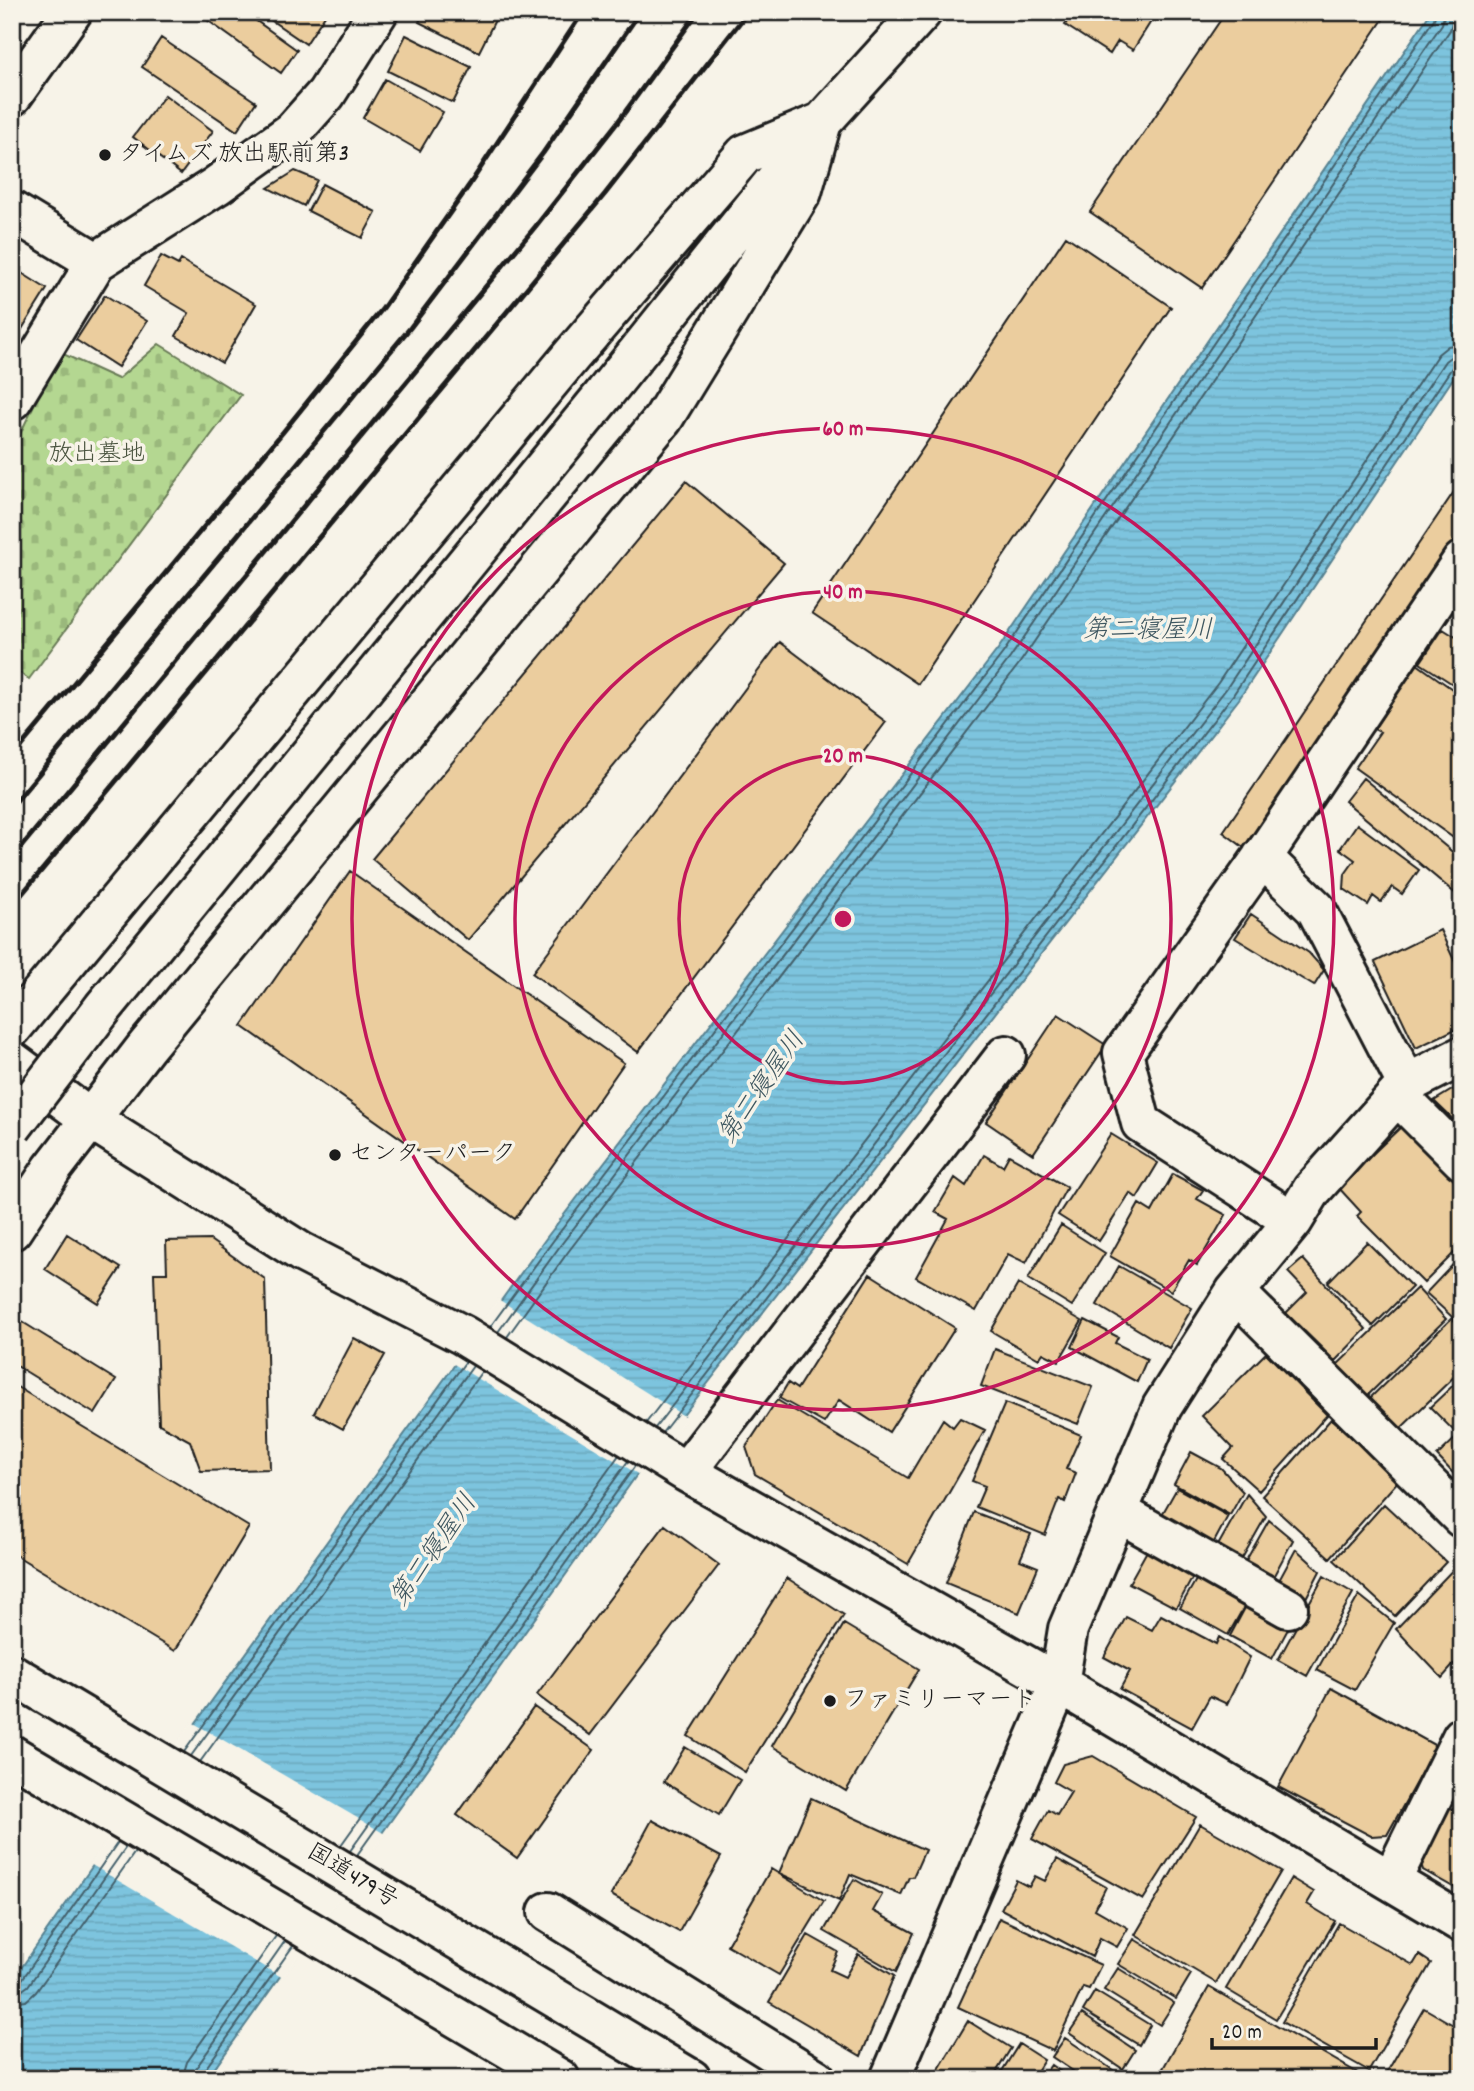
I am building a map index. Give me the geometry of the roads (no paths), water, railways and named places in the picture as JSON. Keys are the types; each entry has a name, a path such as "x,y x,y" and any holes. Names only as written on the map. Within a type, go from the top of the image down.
{"main road":[{"path":"12,96 72,12"},
{"path":"12,400 96,262 216,186 293,131 326,94 378,12"},
{"path":"12,1127 103,1008 605,393 822,122 922,12"},
{"path":"12,1028 572,355 745,154 822,122"},
{"path":"12,1230 52,1169 146,1047 663,419 802,192 822,122"},
{"path":"12,211 96,262"},
{"path":"1293,1221 1141,1123 1123,1053 1262,857 1462,561"},
{"path":"1262,857 1316,909 1403,1090 1462,1160"},
{"path":"677,1466 1006,1055"},
{"path":"890,2079 1059,1684 1069,1629 1161,1407 1235,1292 1293,1221 1312,1190 1403,1090 1462,1055"},
{"path":"12,1061 90,1119 301,1252 463,1335 677,1466 1059,1684 1462,1923"},
{"path":"1235,1292 1462,1518"},
{"path":"1118,1512 1288,1608"},
{"name":"国道479号","path":"12,1674 691,2079"},
{"path":"1391,1881 1462,1737"},
{"path":"12,1755 560,2079"},
{"path":"548,1912 816,2079"}],"water":[{"name":"第二寝屋川","path":"1431,12 1462,12 1462,365 1239,699 636,1476 207,2079 12,2079 12,1981 547,1237 998,649"}],"railway":[{"path":"12,757 383,308 470,184 583,12"},
{"path":"12,806 410,328 543,153 640,12"},
{"path":"12,858 535,227 617,123 698,12"},
{"path":"12,906 605,194 748,12"}],"place":[{"name":"タイムズ 放出駅前第3","path":"105,155"},
{"name":"センターパーク","path":"335,1155"},
{"name":"ファミリーマート","path":"830,1701"}],"park label":[{"name":"放出墓地","path":"97,455"}]}
